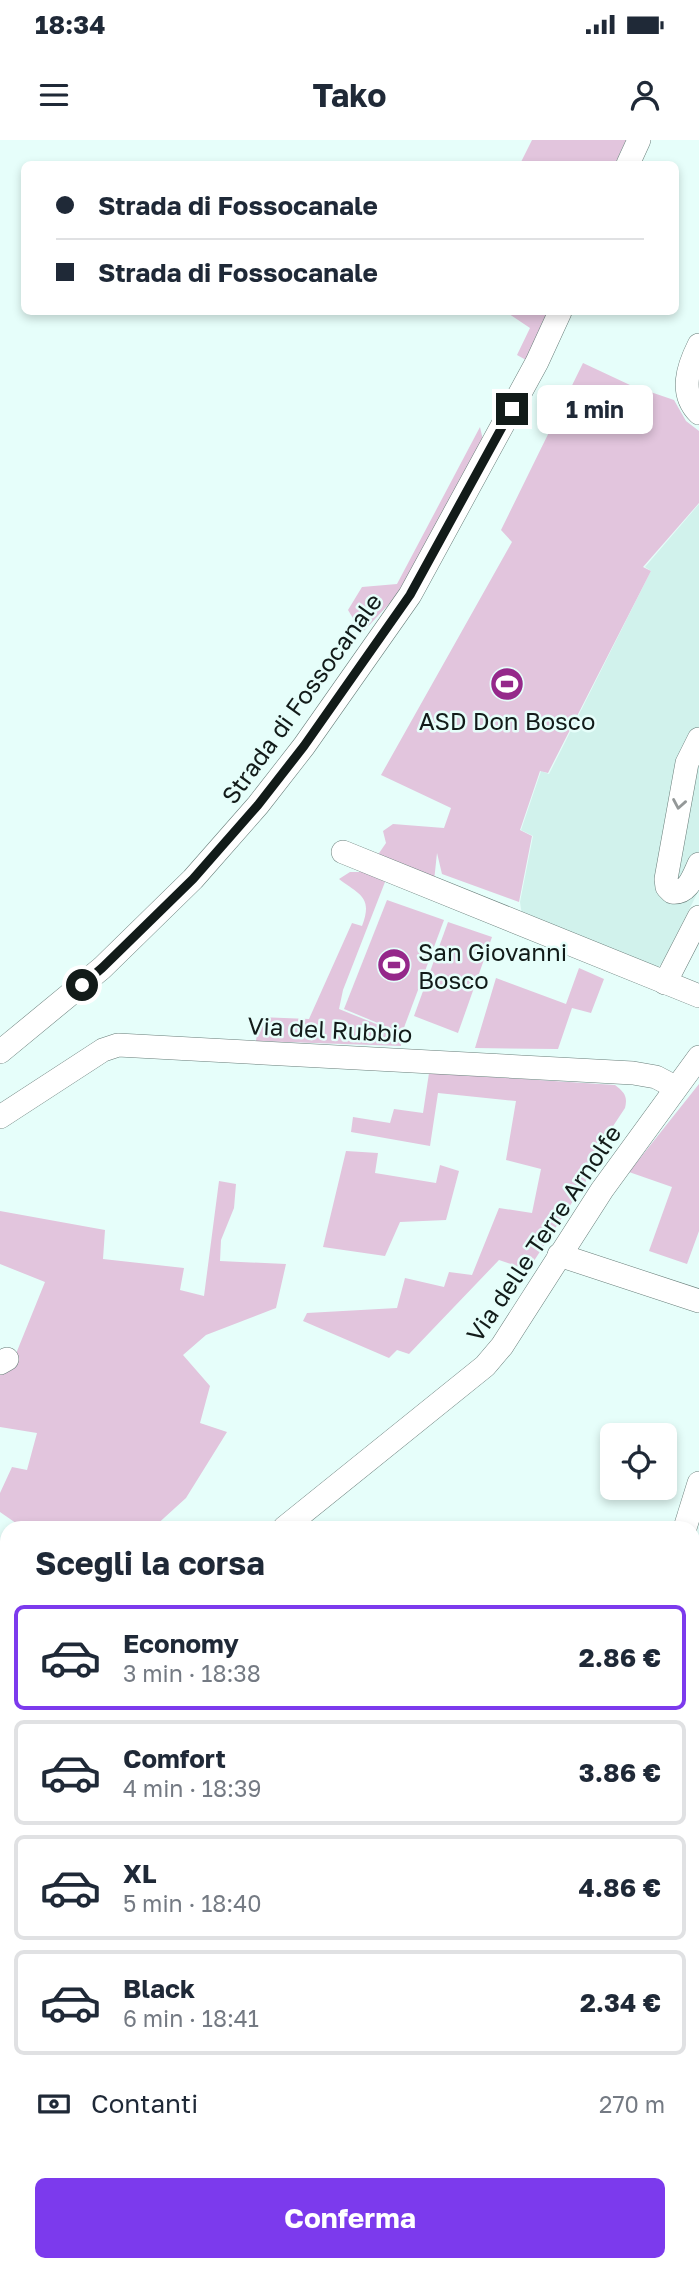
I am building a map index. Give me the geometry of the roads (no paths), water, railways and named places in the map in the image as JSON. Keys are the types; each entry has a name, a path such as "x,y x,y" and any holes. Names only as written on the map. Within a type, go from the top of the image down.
{"street":[{"path":"629,161 639,140"},
{"name":"Strada di Fossocanale","path":"0,1052 102,968 193,879 258,805 304,746 410,595 537,362 560,315"},
{"path":"699,345 689,364 687,379 688,396 699,413"},
{"path":"699,739 687,763 666,879 667,887 672,892 679,893 686,889 699,864"},
{"path":"343,852 699,996"},
{"path":"666,983 699,916"},
{"name":"Via del Rubbio","path":"0,1118 103,1050 118,1045 633,1073 656,1077 675,1087"},
{"name":"Via delle Terre Arnolfe","path":"293,1521 485,1366 502,1346 559,1255 675,1087 699,1057"},
{"path":"559,1255 699,1301"},
{"path":"687,1521 699,1483"}],"place":[{"name":"ASD Don Bosco","path":"507,684"},
{"name":"San Giovanni Bosco","path":"394,965"}]}
